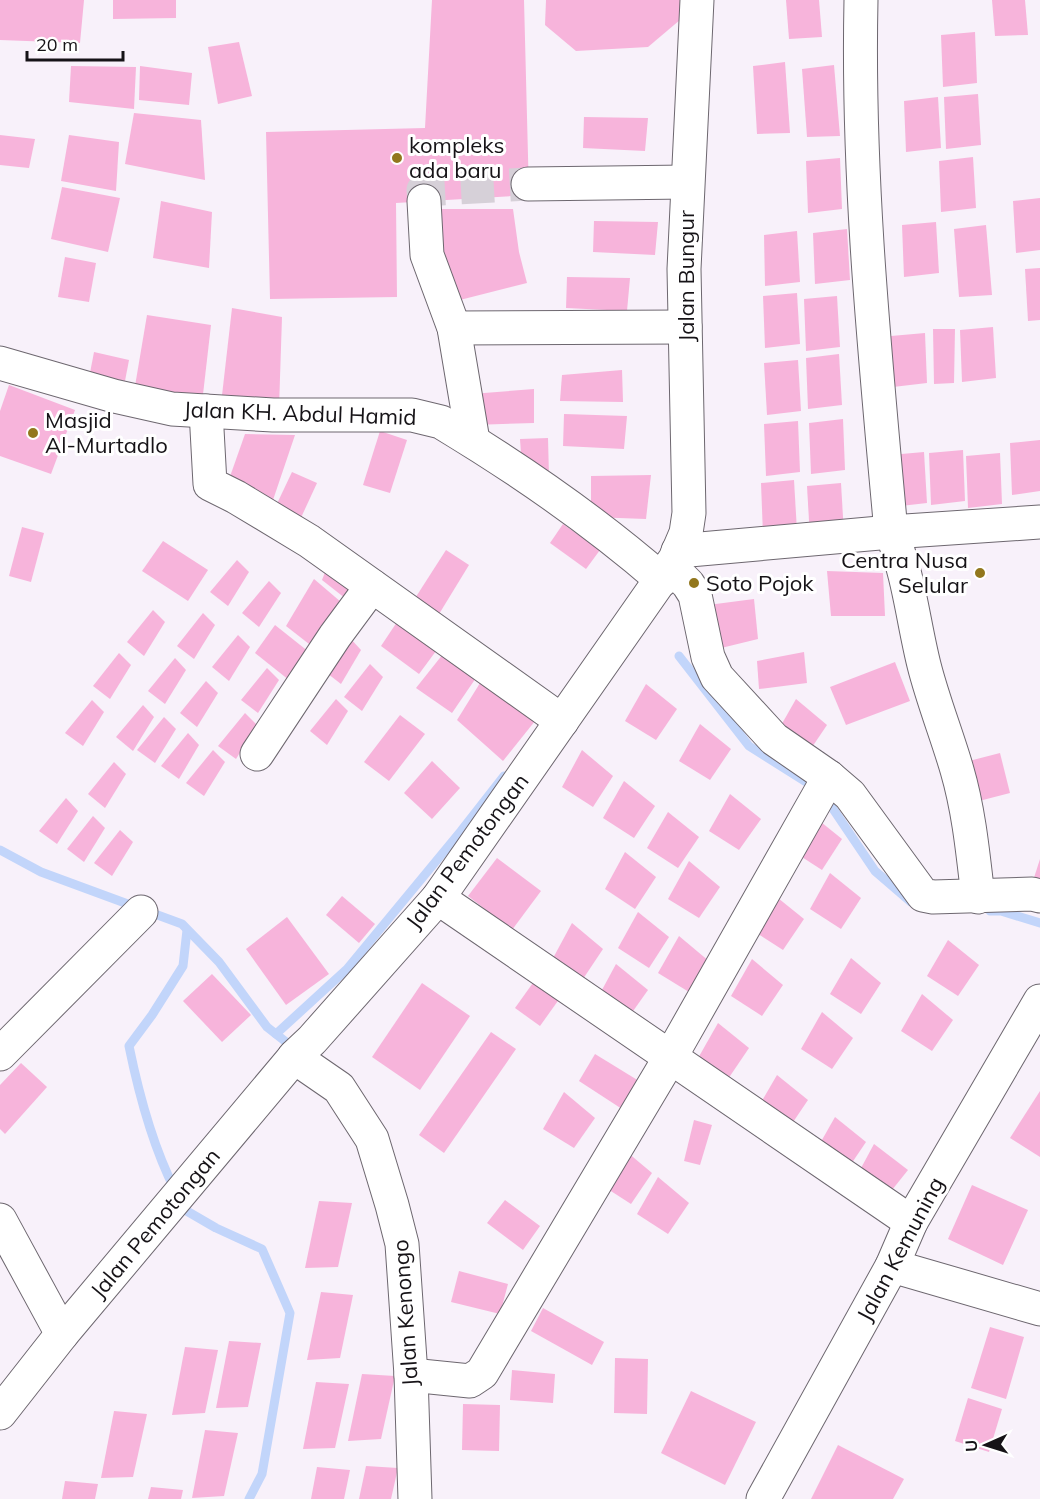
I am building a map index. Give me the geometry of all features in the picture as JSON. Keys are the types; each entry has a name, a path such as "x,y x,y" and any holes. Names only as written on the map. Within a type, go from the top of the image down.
{"street":[{"name":"Jalan Bungur","path":"670,566 686,533 689,513 684,269 697,0"},
{"path":"861,0 860,61 870,311 891,532 909,588 915,625 934,701 957,770 969,830 978,897 1032,894 1040,896"},
{"path":"528,184 687,182"},
{"path":"424,201 427,255 454,328 473,441"},
{"path":"454,328 685,327"},
{"name":"Jalan KH. Abdul Hamid","path":"0,363 114,396 172,409 273,415 412,415 441,422 530,477 632,553 670,566 688,584 695,596 708,657 717,677 774,739 829,777 850,795 923,895 978,897"},
{"path":"206,411 210,484 309,541 562,721"},
{"path":"670,566 891,532 1040,522"},
{"name":"Jalan Pemotongan","path":"0,1413 162,1213 301,1051 438,898 670,566"},
{"path":"257,754 335,636 372,586"},
{"path":"416,1375 471,1381 482,1373 671,1056 829,777"},
{"path":"438,898 911,1222"},
{"path":"0,1054 141,912"},
{"name":"Jalan Kemuning","path":"763,1499 892,1266 911,1222 1040,1001"},
{"name":"Jalan Kenongo","path":"301,1051 339,1088 372,1139 382,1166 402,1244 416,1375 415,1499"},
{"path":"0,1220 62,1334"},
{"path":"892,1266 1040,1309"}],"building":[{"path":"0,0 84,0 80,43 0,40"},
{"path":"113,0 176,0 176,18 113,19"},
{"name":"kompleks ada baru","path":"432,0 524,0 529,195 396,203 397,297 270,299 266,132 425,128"},
{"path":"546,0 688,0 687,14 648,47 576,51 545,25"},
{"path":"786,0 819,0 822,37 789,39"},
{"path":"992,0 1025,0 1028,35 995,36"},
{"path":"975,32 977,83 943,87 941,35"},
{"path":"239,42 252,96 218,104 208,47"},
{"path":"785,62 790,133 757,134 753,66"},
{"path":"834,65 840,136 807,137 802,69"},
{"path":"71,66 136,67 134,109 69,102"},
{"path":"140,66 192,73 189,105 139,100"},
{"path":"978,94 981,145 946,149 944,97"},
{"path":"938,97 941,148 906,152 904,101"},
{"path":"134,113 201,120 205,180 125,164"},
{"path":"584,117 648,118 645,151 583,148"},
{"path":"0,135 35,139 29,168 0,165"},
{"path":"69,135 119,142 116,191 61,181"},
{"path":"973,157 976,208 941,212 939,161"},
{"path":"840,158 842,209 808,213 806,161"},
{"path":"62,187 120,198 108,252 51,239"},
{"path":"1040,198 1040,250 1016,253 1013,201"},
{"path":"161,201 212,212 209,268 153,258"},
{"path":"427,209 513,209 519,252 527,283 452,302"},
{"path":"594,221 658,222 655,255 593,252"},
{"path":"936,222 939,273 904,277 902,225"},
{"path":"986,225 992,295 959,297 954,229"},
{"path":"847,229 850,280 815,284 813,233"},
{"path":"797,231 800,282 765,286 764,235"},
{"path":"65,257 96,263 89,302 58,297"},
{"path":"1040,268 1040,320 1028,321 1025,269"},
{"path":"567,277 630,278 627,311 566,308"},
{"path":"797,293 800,344 765,348 763,296"},
{"path":"837,296 840,347 806,351 804,299"},
{"path":"232,308 282,317 279,408 221,404"},
{"path":"147,315 211,325 202,403 134,392"},
{"path":"993,327 996,378 962,382 960,330"},
{"path":"933,329 955,329 954,383 934,384"},
{"path":"925,333 927,383 893,387 891,336"},
{"path":"94,352 129,360 125,381 90,373"},
{"path":"839,354 842,405 808,409 806,358"},
{"path":"798,360 801,411 767,415 764,363"},
{"path":"622,370 623,402 560,401 562,375"},
{"name":"Masjid Al-Murtadlo","path":"9,385 75,410 51,474 0,456 0,411"},
{"path":"534,389 534,423 473,425 471,394"},
{"path":"564,414 627,416 624,449 563,446"},
{"path":"843,419 845,470 811,474 809,423"},
{"path":"798,421 800,472 766,476 764,424"},
{"path":"380,431 407,440 390,493 363,485"},
{"path":"245,434 295,435 273,500 227,485"},
{"path":"548,438 549,476 522,468 520,439"},
{"path":"1040,440 1040,491 1012,495 1010,443"},
{"path":"963,450 965,501 931,505 929,453"},
{"path":"924,452 927,503 892,507 890,455"},
{"path":"1000,453 1002,504 968,508 966,456"},
{"path":"292,472 317,483 299,522 274,510"},
{"path":"651,475 646,519 591,517 591,476"},
{"path":"794,480 797,531 763,535 761,483"},
{"path":"841,483 844,534 810,538 807,486"},
{"path":"563,524 600,550 586,569 550,543"},
{"path":"22,527 44,533 31,582 9,576"},
{"path":"163,541 208,570 188,601 142,571"},
{"path":"446,550 469,565 436,619 412,603"},
{"path":"237,560 249,572 228,606 210,592"},
{"path":"329,562 364,586 350,602 322,580"},
{"path":"827,571 883,573 885,616 831,616"},
{"path":"314,579 348,608 318,651 286,626"},
{"path":"269,581 281,593 259,627 242,613"},
{"path":"754,599 758,639 713,650 708,605"},
{"path":"153,610 165,622 144,656 127,642"},
{"path":"203,613 215,625 194,659 177,646"},
{"path":"401,616 439,647 419,674 381,646"},
{"path":"275,625 314,656 294,684 255,653"},
{"path":"238,635 250,647 229,681 212,667"},
{"path":"349,637 361,650 341,684 323,670"},
{"path":"447,649 480,672 452,713 416,688"},
{"path":"804,652 807,683 759,689 757,661"},
{"path":"119,653 131,665 110,699 93,686"},
{"path":"175,658 186,670 165,704 148,691"},
{"path":"895,662 910,701 846,725 830,687"},
{"path":"370,664 383,677 362,711 344,697"},
{"path":"267,668 279,680 258,713 241,700"},
{"path":"485,675 539,716 503,761 457,720"},
{"path":"206,681 218,693 197,727 180,713"},
{"path":"646,684 677,709 656,740 625,721"},
{"path":"336,699 348,711 327,745 310,731"},
{"path":"796,699 827,725 806,756 775,736"},
{"path":"92,700 104,712 83,746 65,733"},
{"path":"143,705 154,717 133,751 116,737"},
{"path":"245,713 257,725 236,759 218,746"},
{"path":"400,715 425,734 389,781 364,762"},
{"path":"164,717 176,729 155,763 137,750"},
{"path":"700,724 731,749 710,780 679,761"},
{"path":"188,733 199,745 179,779 161,766"},
{"path":"213,750 225,762 204,796 186,783"},
{"path":"582,750 613,776 593,807 562,787"},
{"path":"1000,753 1010,793 979,801 969,761"},
{"path":"432,761 460,788 432,819 404,793"},
{"path":"114,762 126,774 105,808 88,794"},
{"path":"624,781 655,806 634,838 603,818"},
{"path":"730,794 761,819 739,850 709,831"},
{"path":"66,798 78,811 57,844 39,831"},
{"path":"668,812 699,837 678,868 647,848"},
{"path":"811,814 842,839 822,870 791,850"},
{"path":"93,816 105,828 84,862 67,849"},
{"path":"120,830 133,842 112,876 94,863"},
{"path":"625,852 656,877 635,909 605,889"},
{"path":"497,858 541,891 512,930 468,896"},
{"path":"1040,859 1040,886 1032,884"},
{"path":"689,861 720,887 699,918 668,899"},
{"path":"830,873 861,898 841,929 810,909"},
{"path":"773,894 804,919 783,950 752,930"},
{"path":"342,896 375,924 359,943 326,915"},
{"path":"638,912 669,937 649,968 618,948"},
{"path":"287,917 329,974 286,1005 246,949"},
{"path":"572,923 603,949 583,979 552,960"},
{"path":"679,936 710,962 689,992 658,973"},
{"path":"948,940 979,965 958,996 927,976"},
{"path":"851,958 881,983 861,1014 830,994"},
{"path":"752,959 783,985 762,1016 731,996"},
{"path":"616,964 648,990 626,1021 596,1001"},
{"path":"212,974 251,1015 222,1042 183,1001"},
{"path":"535,980 560,998 540,1026 515,1008"},
{"path":"422,983 470,1016 420,1090 372,1057"},
{"path":"922,994 953,1020 932,1051 901,1031"},
{"path":"822,1012 853,1038 832,1069 801,1049"},
{"path":"718,1023 749,1048 728,1079 697,1060"},
{"path":"491,1032 516,1049 444,1153 419,1135"},
{"path":"595,1054 639,1081 622,1109 579,1081"},
{"path":"21,1063 47,1087 5,1134 0,1129 0,1085"},
{"path":"777,1075 808,1100 787,1131 756,1111"},
{"path":"1040,1091 1040,1157 1010,1138"},
{"path":"564,1092 595,1118 574,1148 543,1129"},
{"path":"835,1117 866,1142 845,1173 814,1154"},
{"path":"694,1120 712,1125 700,1165 684,1161"},
{"path":"874,1144 908,1170 884,1200 854,1181"},
{"path":"621,1147 652,1173 631,1204 600,1184"},
{"path":"658,1177 689,1203 668,1234 637,1214"},
{"path":"972,1185 1028,1210 1003,1265 948,1239"},
{"path":"505,1200 540,1226 523,1250 487,1223"},
{"path":"319,1201 352,1203 338,1267 305,1268"},
{"path":"459,1271 508,1284 500,1314 451,1302"},
{"path":"321,1292 353,1295 340,1358 307,1360"},
{"path":"543,1308 604,1342 592,1365 531,1331"},
{"path":"990,1327 1024,1337 1006,1399 971,1388"},
{"path":"229,1341 261,1343 248,1407 216,1408"},
{"path":"185,1347 218,1350 205,1413 172,1415"},
{"path":"615,1358 648,1359 647,1414 614,1413"},
{"path":"512,1370 555,1374 553,1403 510,1400"},
{"path":"362,1374 395,1376 381,1439 348,1441"},
{"path":"316,1382 349,1384 335,1448 303,1449"},
{"path":"691,1391 756,1422 725,1485 661,1453"},
{"path":"968,1398 1002,1409 989,1452 955,1441"},
{"path":"463,1404 500,1405 499,1451 462,1450"},
{"path":"114,1411 147,1414 133,1477 101,1478"},
{"path":"205,1430 238,1433 224,1496 192,1498"},
{"path":"838,1445 904,1479 893,1499 811,1499"},
{"path":"366,1466 398,1468 391,1499 359,1499"},
{"path":"317,1467 350,1470 344,1499 311,1499"},
{"path":"65,1481 98,1484 95,1499 62,1499"},
{"path":"151,1487 183,1490 181,1499 148,1499"}],"waterway":[{"path":"679,656 749,746 814,787"},
{"path":"276,1034 347,969 504,776"},
{"path":"825,797 875,871 911,902"},
{"path":"0,850 41,872 182,924 219,962 267,1027 295,1049"},
{"path":"990,911 1001,911 1040,923"},
{"path":"175,1190 147,1120 129,1046 183,966 187,930"},
{"path":"181,1202 185,1210 216,1228 262,1249 290,1313 262,1474 249,1499"}],"tunnel":[{"path":"424,201 423,190 528,184"}],"place":[{"name":"kompleks ada baru","path":"397,158"},
{"name":"Masjid Al-Murtadlo","path":"33,433"},
{"name":"Centra Nusa Selular","path":"980,573"},
{"name":"Soto Pojok","path":"694,583"}]}
